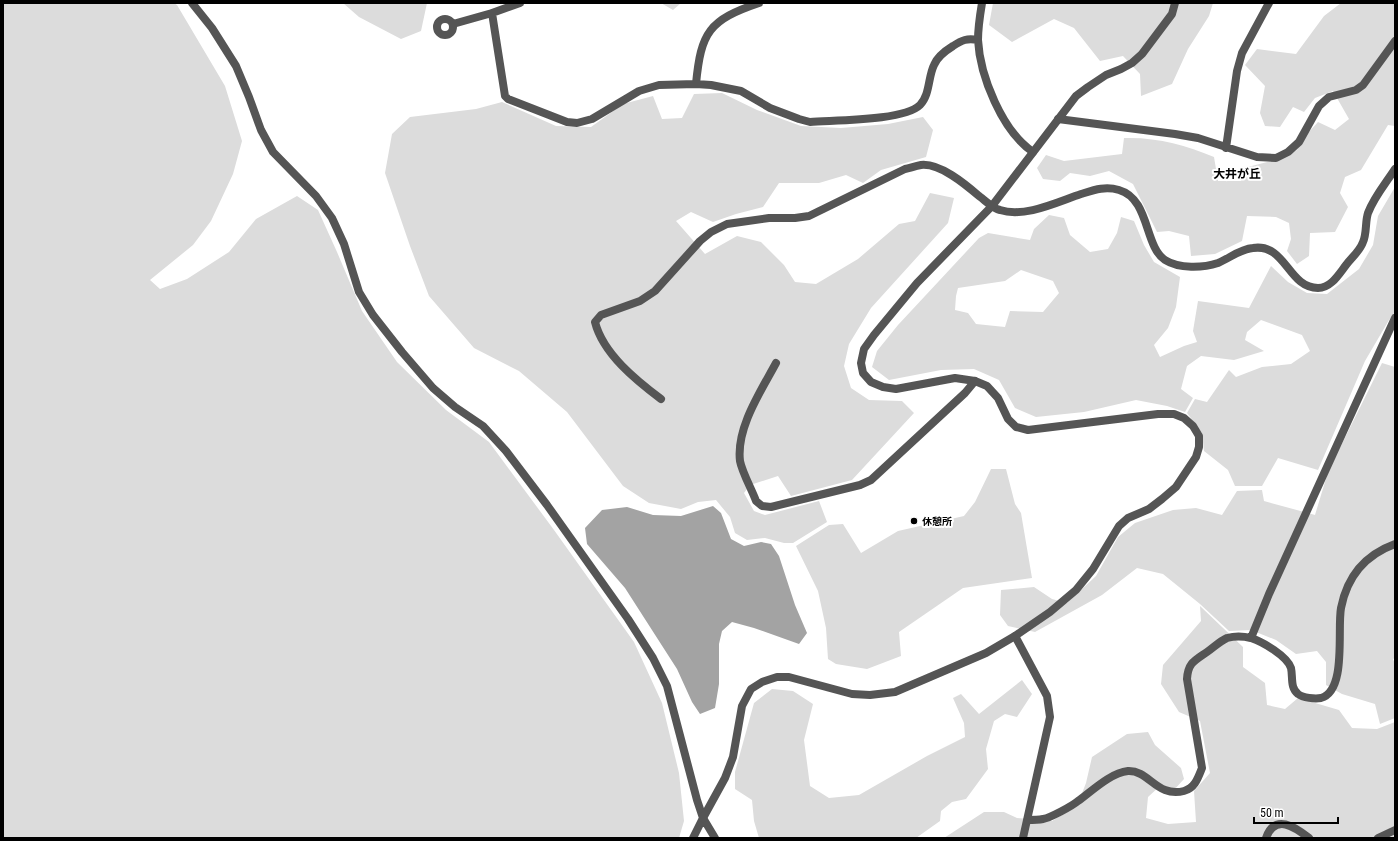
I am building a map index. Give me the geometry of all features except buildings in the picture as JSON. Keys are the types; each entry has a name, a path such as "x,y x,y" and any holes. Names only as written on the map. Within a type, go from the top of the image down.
{"street":[{"path":"192,3 212,28 236,66 261,130 273,152 316,196 332,218 344,244 359,292 373,315 433,388 455,407 483,426 506,451 628,619 653,658 667,686 703,818 715,838"},
{"path":"453,24 492,14 520,3"},
{"path":"696,84 699,57 703,42 712,27 733,12 759,3"},
{"path":"982,3 978,24 978,40 983,68 999,113 1025,147 1033,152"},
{"path":"693,838 725,778 733,757 742,706 751,689 762,682 777,677 789,677 852,694 870,695 895,692 986,653 1015,636 1050,612 1076,590 1093,569 1118,526 1128,518 1150,509 1176,486 1196,457 1199,447 1199,436 1193,426 1184,418 1174,414 1158,414 1028,430 1016,427 1008,420 998,398 987,386 975,381 955,378 896,389 883,387 871,382 863,373 861,363 864,349 912,289 992,206 1076,96 1106,75 1132,63 1142,54 1172,14 1175,3"},
{"path":"1226,148 1237,71 1242,53 1270,3"},
{"path":"492,14 505,96 508,99 567,122 577,123 592,118 639,91 659,85 696,84 711,85 742,91 770,108 810,122 891,116 908,112 920,105 927,90 934,65 943,52 962,40 978,40"},
{"path":"1058,119 1198,138 1226,148 1264,158 1276,158 1288,152 1299,142 1319,106 1330,97 1356,90 1363,85 1395,41"},
{"path":"662,399 637,381 608,349 598,333 595,322 601,315 640,301 655,291 700,241 711,232 727,224 769,218 795,218 809,216 905,169 922,165 939,168 965,184 992,206 999,210 1012,213 1030,211 1095,190 1107,188 1120,190 1131,196 1140,209 1156,250 1163,259 1172,264 1183,266 1218,263 1242,251 1254,247 1265,248 1275,253 1302,284 1315,288 1323,288 1341,273 1355,256 1363,242 1368,214 1375,199 1395,169"},
{"path":"1251,638 1272,587 1395,318"},
{"path":"776,363 744,425 740,440 740,461 756,501 762,506 771,507 860,485 871,480 966,393 975,381"},
{"path":"1027,820 1044,819 1077,802 1101,784 1117,775 1129,771 1142,775 1164,791 1177,793 1187,790 1197,781 1202,768 1187,679 1188,669 1194,661 1226,639 1239,636 1251,638 1272,649 1286,660 1290,668 1293,686 1297,694 1307,697 1321,698 1330,694 1338,675 1341,609 1345,594 1354,576 1362,565 1375,553 1395,544"},
{"path":"1015,636 1046,696 1050,717 1023,838"},
{"path":"1266,838 1268,831 1275,825 1283,823 1295,827 1310,838"},
{"path":"1378,838 1395,830"}],"shaded area":[{"path":"3,3 174,3 177,5 225,86 242,141 233,174 211,221 193,245 150,280 160,289 187,279 229,252 256,219 297,196 318,210 362,311 397,362 446,410 489,442 634,642 662,703 679,773 684,821 679,838 3,838"},
{"path":"343,3 427,3 421,31 401,39 359,17"},
{"path":"661,3 681,3 673,10"},
{"path":"993,3 1213,3 1209,16 1188,49 1172,84 1141,96 1140,74 1123,56 1100,61 1074,28 1054,19 1012,42 989,25"},
{"path":"1341,3 1395,3 1395,126 1388,125 1361,170 1345,177 1340,193 1348,207 1335,232 1310,233 1309,256 1297,264 1287,251 1291,239 1289,223 1276,217 1247,216 1242,241 1215,254 1191,256 1189,236 1169,231 1157,232 1133,184 1109,171 1090,176 1070,173 1060,181 1043,179 1037,168 1046,155 1064,161 1122,154 1124,138 1136,138 1159,140 1214,157 1218,181 1241,181 1244,168 1279,159 1297,150 1307,134 1318,122 1335,130 1349,119 1333,91 1315,98 1304,112 1293,107 1280,127 1265,126 1260,113 1265,86 1245,65 1257,49 1296,54 1324,16"},
{"path":"722,93 757,110 801,126 841,128 888,124 923,117 933,130 926,157 881,170 863,183 846,175 819,183 779,183 763,207 713,222 691,212 676,221 705,254 737,236 761,242 784,265 795,282 816,284 858,259 899,224 915,221 930,193 954,198 948,223 871,308 849,344 844,366 851,388 869,400 902,401 914,413 852,480 791,496 778,476 750,485 744,493 754,511 765,515 819,501 827,522 793,543 784,543 765,538 747,540 735,533 730,517 716,500 698,502 681,509 649,503 623,486 567,412 519,371 474,348 429,296 385,173 392,134 410,117 476,109 502,102 556,126 591,127 623,104 653,96 662,119 682,118 694,94"},
{"path":"1395,187 1395,312 1365,361 1318,470 1278,458 1262,486 1235,486 1228,470 1204,451 1202,433 1187,413 1195,399 1207,402 1229,370 1236,377 1262,367 1291,364 1310,351 1302,335 1261,320 1247,332 1245,340 1264,351 1234,360 1201,356 1187,366 1181,389 1193,398 1185,412 1167,406 1136,400 1084,412 1036,417 1015,408 999,380 974,369 941,370 889,380 872,367 877,351 898,325 979,238 988,233 1030,240 1034,229 1049,215 1064,218 1070,235 1090,252 1108,249 1117,233 1121,217 1134,221 1144,245 1154,262 1180,277 1176,307 1168,328 1154,345 1160,357 1197,342 1193,331 1198,301 1249,308 1271,266 1288,282 1307,293 1327,294 1359,269 1373,245 1378,216","holes":["1021,270 1053,281 1059,293 1043,312 1010,311 1005,327 976,324 968,313 955,310 958,288 1005,281"]},
{"path":"1382,363 1395,367 1395,658 1393,659 1395,664 1395,718 1380,724 1375,704 1342,694 1326,685 1326,662 1317,651 1296,654 1276,640 1251,630 1229,631 1200,604 1163,574 1137,568 1102,595 1035,632 1008,626 1000,615 1001,590 1034,587 1052,599 1067,603 1096,576 1118,537 1135,523 1173,510 1196,508 1222,515 1237,491 1262,490 1264,501 1315,515 1328,472"},
{"path":"991,469 1006,469 1015,504 1021,513 1032,578 963,588 899,632 901,656 867,669 836,664 828,659 826,628 818,591 796,546 829,525 843,524 861,553 898,531 964,516 975,502"},
{"path":"713,506 721,513 731,539 744,546 761,542 771,544 779,556 795,605 807,633 799,644 732,622 722,631 719,644 719,684 715,708 700,714 692,702 677,669 625,588 587,544 585,528 602,510 627,507 653,515 681,516"},
{"path":"1200,606 1243,647 1243,667 1265,683 1267,705 1285,709 1298,698 1339,710 1352,728 1377,729 1395,722 1395,838 944,838 984,812 1004,812 1017,818 1052,821 1077,806 1086,783 1092,757 1127,734 1148,732 1155,745 1181,768 1184,779 1174,790 1160,786 1148,797 1146,818 1168,824 1196,822 1194,791 1210,773 1200,721 1179,712 1161,684 1163,665 1201,621"},
{"path":"1022,680 1032,694 1017,717 1005,714 994,721 986,749 988,769 966,799 952,802 941,811 940,821 916,838 759,838 754,821 752,800 735,789 735,772 754,703 772,689 793,691 813,704 804,740 810,786 829,798 859,795 927,756 965,737 964,723 953,698 961,694 979,714"}],"place":[{"name":"休憩所","path":"914,521"}],"district":[{"name":"大井が丘","path":"1237,174"}]}
